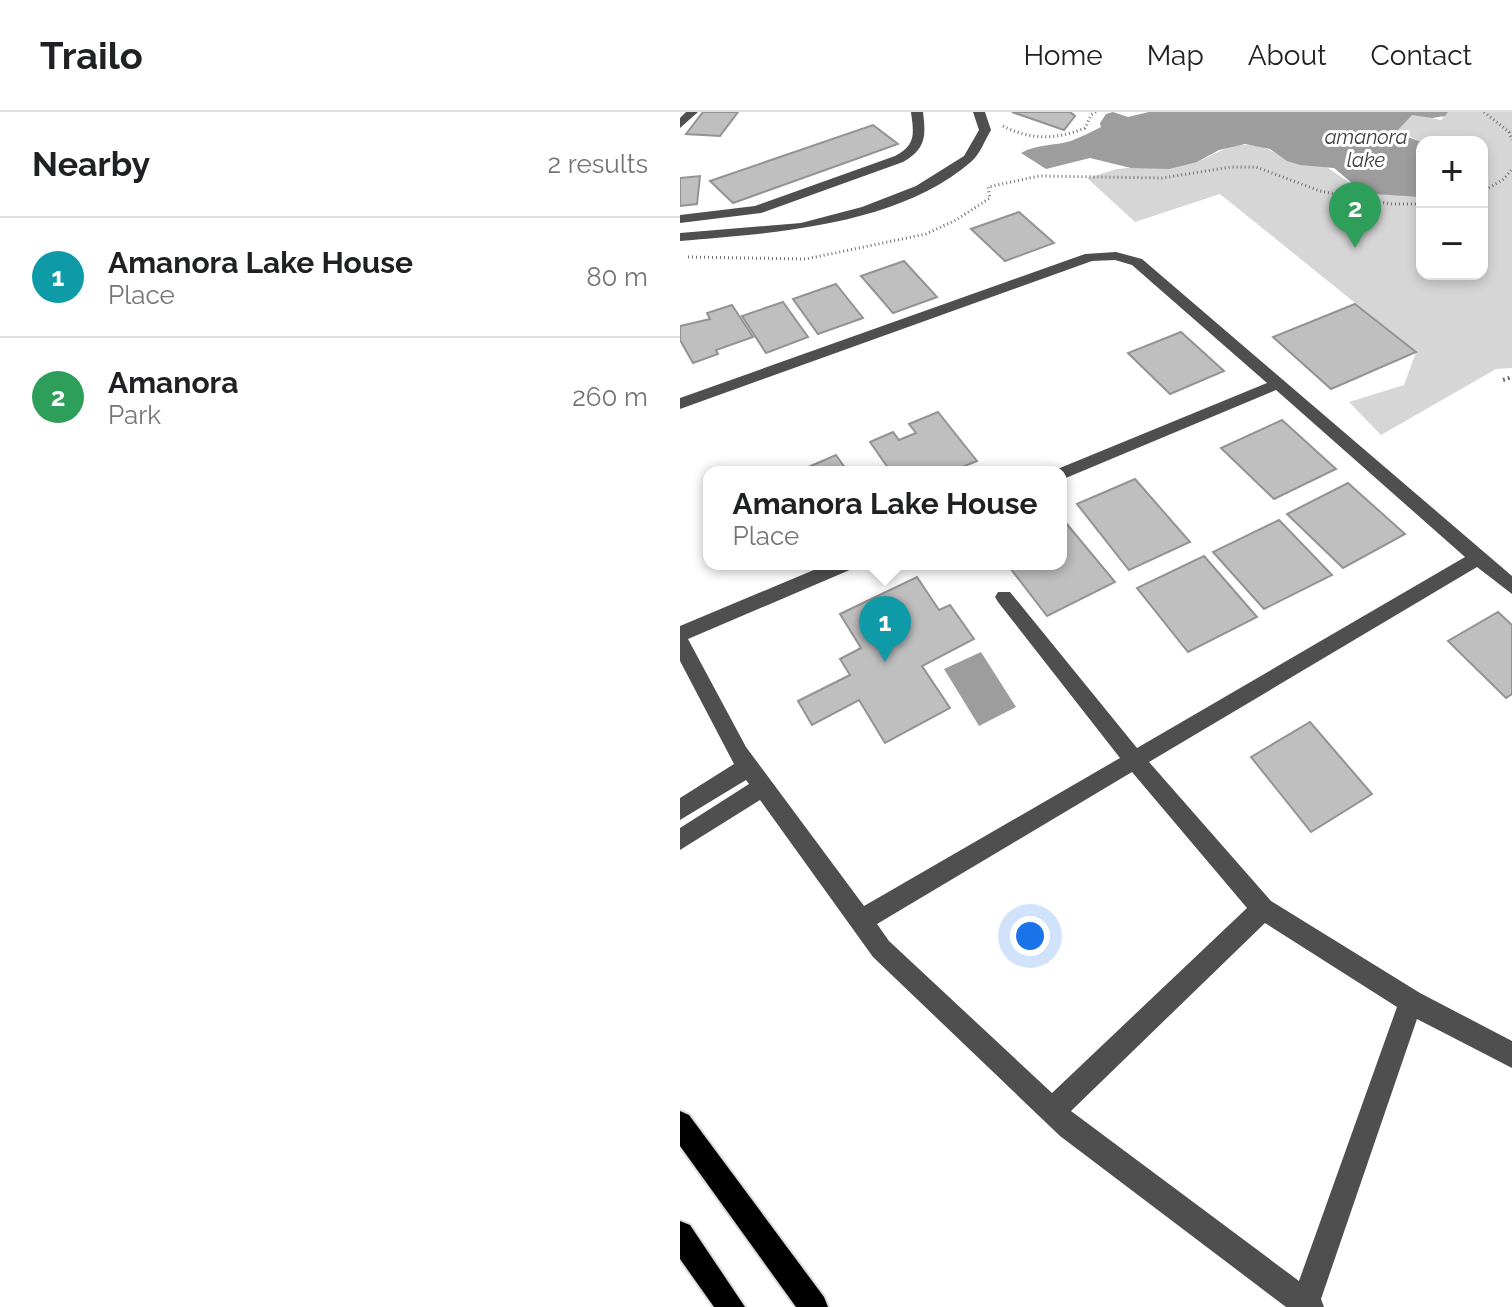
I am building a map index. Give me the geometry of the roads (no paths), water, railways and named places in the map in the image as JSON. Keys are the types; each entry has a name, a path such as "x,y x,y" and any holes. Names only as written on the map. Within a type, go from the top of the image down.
{"main road":[{"path":"680,1124 814,1307"},
{"path":"680,1235 731,1307"}],"street":[{"path":"680,125 692,112"},
{"path":"680,219 688,221 757,210 899,159 913,152 918,145 917,112"},
{"path":"680,237 801,227 866,210 920,189 969,158 985,130 979,112"},
{"path":"680,404 1090,257 1116,256 1137,262 1512,587"},
{"path":"1067,472 1277,384"},
{"path":"860,921 1478,558"},
{"path":"680,634 832,570"},
{"path":"1004,597 1134,760 1263,909 1411,1002 1512,1055"},
{"path":"680,642 748,767 881,949 1069,1127 1308,1305 1411,1002"},
{"path":"680,810 748,767"},
{"path":"680,840 763,787"},
{"path":"1052,1111 1263,909"}],"water":[{"name":"amanora lake","path":"1113,112 1128,117 1149,112 1448,112 1445,116 1432,118 1412,115 1398,130 1402,135 1416,140 1416,197 1374,194 1359,189 1334,168 1300,165 1287,161 1270,149 1245,144 1219,150 1197,162 1169,169 1131,168 1090,158 1046,169 1021,153 1078,138 1101,127 1106,114"},
{"path":"981,652 1016,707 979,726 944,669"}],"place":[{"name":"Amanora","path":"1355,248"},
{"name":"Amanora Lake House","path":"885,662"}]}
